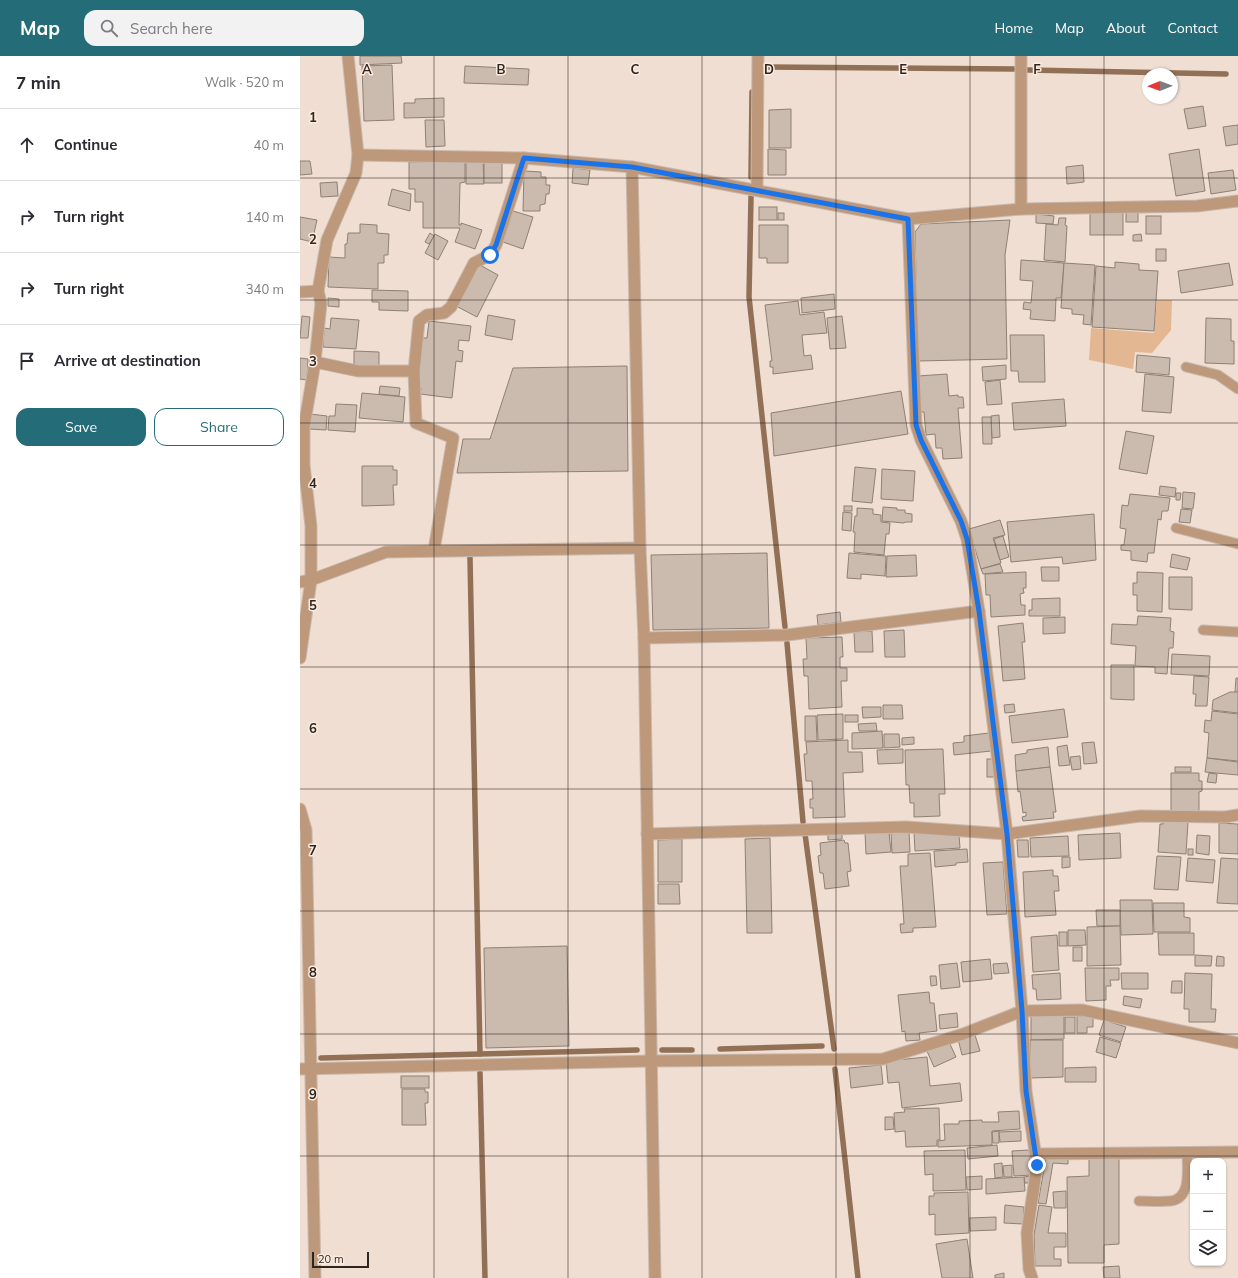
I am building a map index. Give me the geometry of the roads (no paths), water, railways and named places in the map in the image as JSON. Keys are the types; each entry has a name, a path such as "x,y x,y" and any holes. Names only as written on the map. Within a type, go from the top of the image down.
{"street":[{"path":"300,658 311,580 311,526 304,465 304,427 315,362 322,303 318,291 327,240 356,173 358,155 348,56"},
{"path":"757,190 758,56"},
{"path":"1021,56 1021,210"},
{"path":"358,155 524,158 632,167 908,219 1021,210 1197,206 1238,201"},
{"path":"434,550 453,438 416,424 414,371 419,321 427,314 444,313 451,307 474,263 490,255 496,245 524,158"},
{"path":"632,167 640,548 644,638 655,1278"},
{"path":"908,219 916,425 921,440 961,521 967,539 979,611 1007,834 1022,1011 1026,1091 1037,1165 1027,1233 1029,1269 1032,1278"},
{"path":"300,292 318,291"},
{"path":"315,362 358,371 414,371"},
{"path":"300,582 311,580 386,552 434,550 640,548"},
{"path":"644,638 788,635 979,611"},
{"path":"300,809 306,830 305,1069 315,1278"},
{"path":"647,834 906,827 1007,834 1140,816 1225,817 1238,815"},
{"path":"305,1069 651,1061 883,1058 963,1034 1022,1011 1082,1010 1238,1043"},
{"path":"1036,1154 1238,1152"}],"lane":[{"path":"1186,367 1218,375 1238,389"},
{"path":"1176,528 1238,544"},
{"path":"1203,630 1238,632"},
{"path":"1139,1201 1172,1201 1182,1196 1187,1187 1187,1153"}],"waterway":[{"path":"766,67 1014,69"},
{"path":"1028,70 1226,74"},
{"path":"751,177 752,92"},
{"path":"751,197 749,297 785,627"},
{"path":"470,558 480,1054"},
{"path":"787,643 803,822"},
{"path":"805,834 834,1049"},
{"path":"720,1049 822,1046"},
{"path":"321,1058 637,1050"},
{"path":"662,1050 692,1050"},
{"path":"835,1069 858,1278"},
{"path":"480,1073 485,1278"}]}
